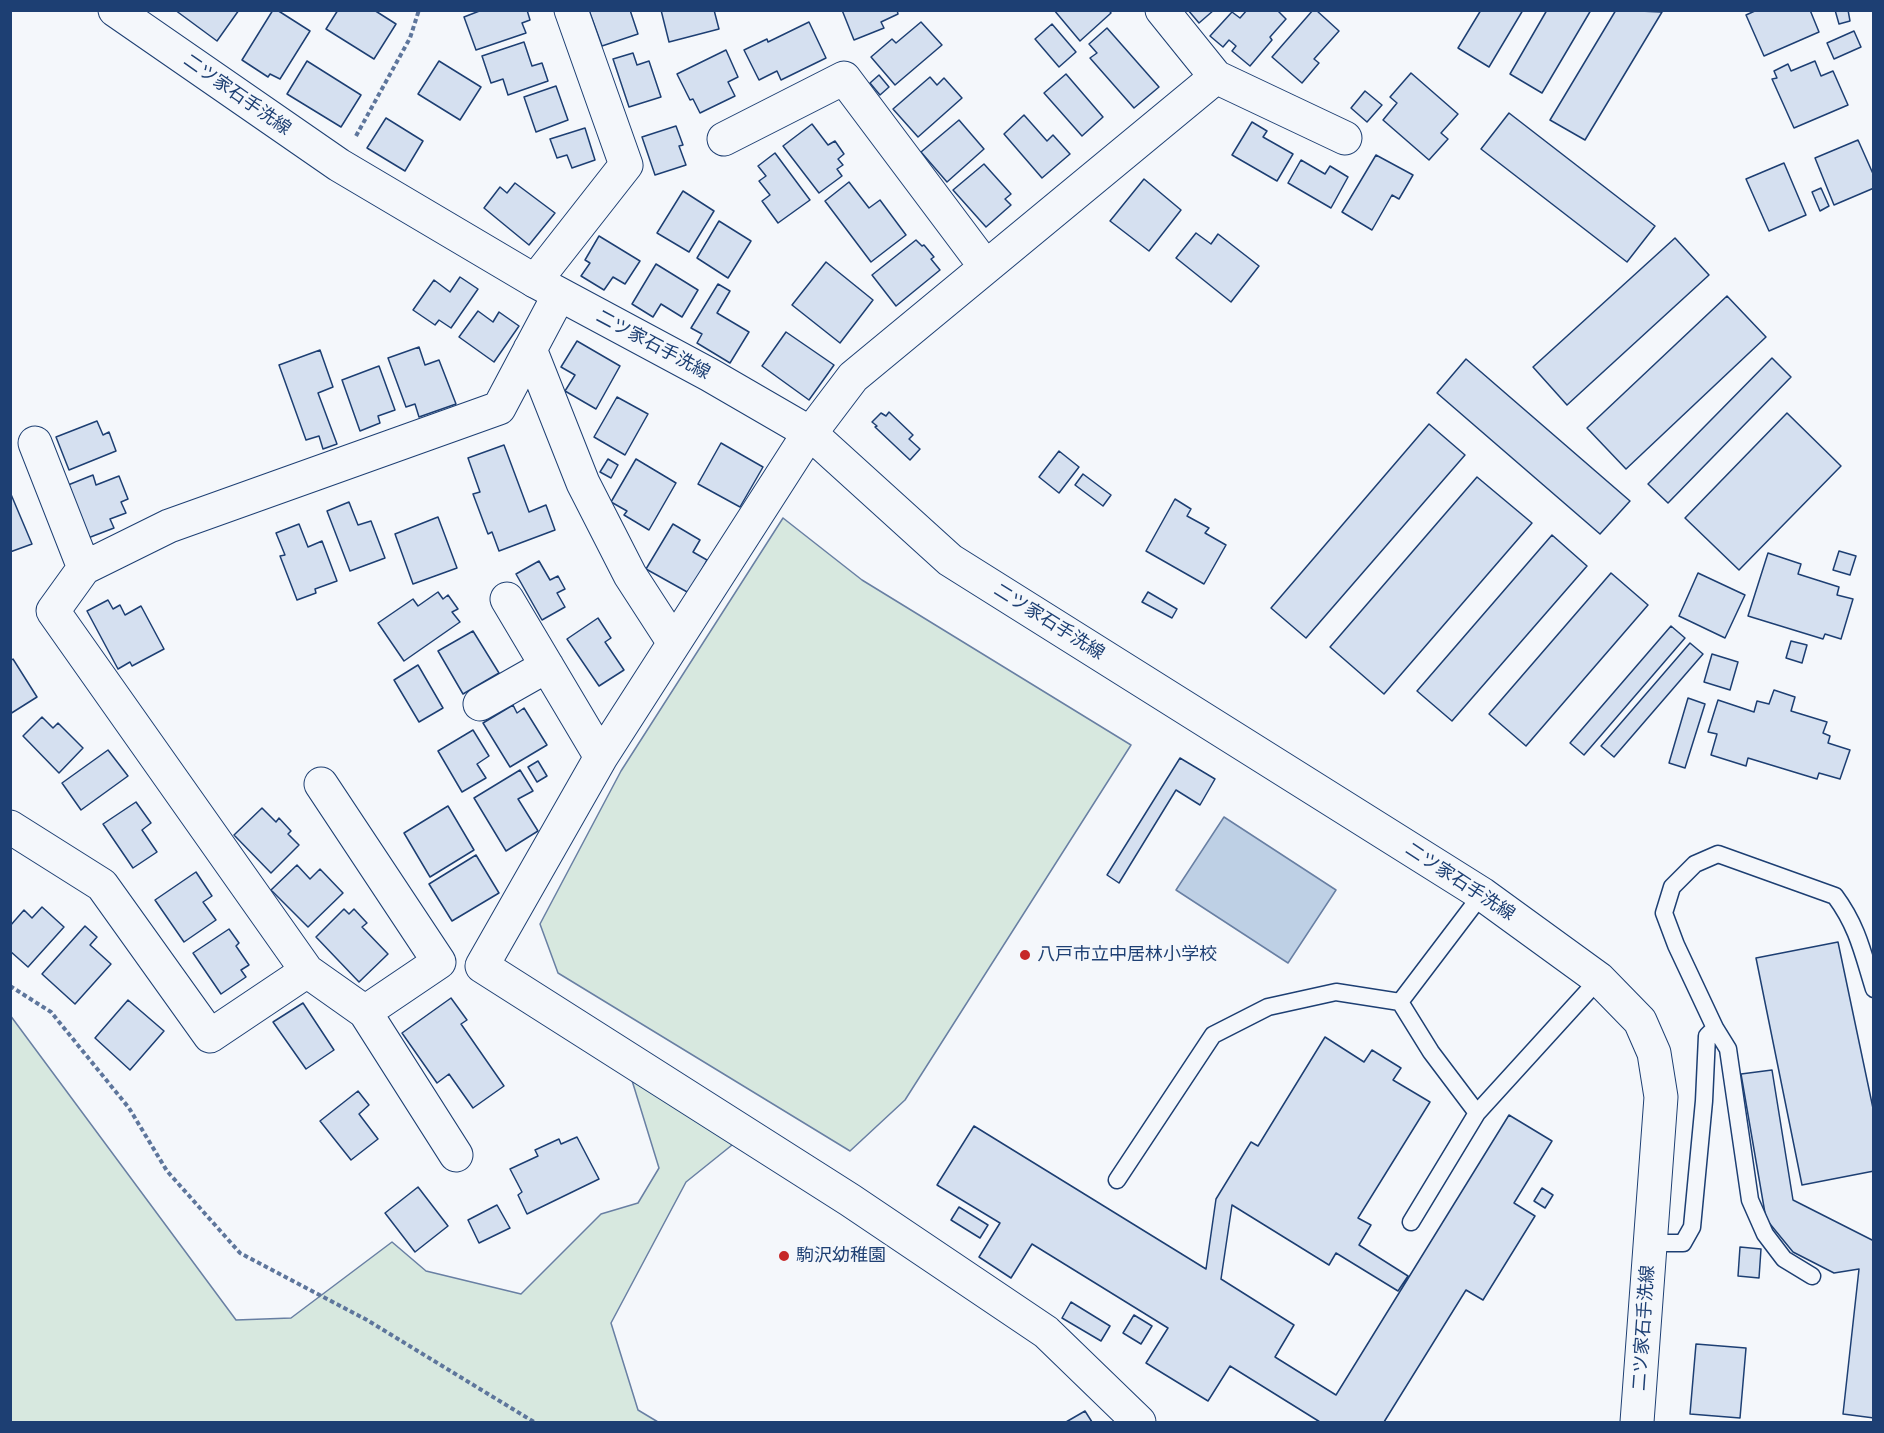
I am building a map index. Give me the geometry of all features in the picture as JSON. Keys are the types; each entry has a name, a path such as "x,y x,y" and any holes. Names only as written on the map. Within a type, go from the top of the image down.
{"street":[{"name":"二ツ家石手洗線","path":"115,10 339,165 547,288 710,375 810,433 950,560 1482,894 1599,979 1640,1021 1654,1053 1661,1097 1637,1422"},
{"path":"456,1155 365,1012 307,971 53,611 84,568 169,526 499,408 530,349 547,288 626,165 571,10"},
{"path":"1162,10 1216,77 1345,138"},
{"path":"1139,1422 1046,1332 850,1200 482,966 601,757 810,433 853,377 1216,77"},
{"path":"724,139 844,78 985,266"},
{"path":"530,349 584,483 630,575 674,643"},
{"path":"35,443 84,568"},
{"path":"507,599 601,757"},
{"path":"480,705 547,666"},
{"path":"321,784 439,962 365,1012"},
{"path":"10,827 102,885 210,1036 307,971"}],"lane":[{"path":"1812,1276 1784,1259 1765,1234 1750,1200 1728,1049 1715,1028 1676,945 1664,913 1672,887 1695,864 1718,854 1835,896 1847,912 1856,930 1874,989"},
{"path":"1400,1002 1482,894"},
{"path":"1411,1222 1477,1113 1599,979"},
{"path":"1117,1180 1213,1035 1268,1007 1336,992 1400,1002 1431,1052 1477,1113"},
{"path":"1650,1243 1683,1243 1692,1227 1704,1101 1707,1036 1715,1028"}],"path":[{"path":"339,165 410,38 418,10"},
{"path":"10,986 51,1012 129,1108 167,1171 240,1253 367,1320 534,1422"}],"shaded area":[{"path":"783,518 862,580 1131,745 905,1100 850,1151 558,973 540,924 621,771"},
{"path":"10,1015 236,1320 291,1318 392,1242 426,1271 521,1294 601,1214 638,1203 659,1168 630,1074 737,1141 686,1182 611,1323 638,1410 658,1422 11,1422"}],"water":[{"path":"1224,817 1336,890 1288,963 1176,890"}],"building":[{"path":"175,10 239,10 217,41"},
{"path":"273,10 277,10 310,31 280,79 270,74 268,77 242,60"},
{"path":"338,10 374,10 396,24 374,59 326,29"},
{"path":"482,10 527,10 530,20 522,23 526,33 476,50 464,17"},
{"path":"589,10 630,10 638,34 602,46"},
{"path":"661,10 714,10 719,29 669,42"},
{"path":"842,10 897,10 898,14 881,22 884,28 854,40"},
{"path":"1054,10 1109,10 1111,13 1080,41"},
{"path":"1188,10 1214,10 1199,23"},
{"path":"1247,10 1277,10 1286,19 1250,66 1232,51 1236,46 1229,40 1223,47 1210,36 1232,12 1240,18"},
{"path":"1313,10 1316,10 1339,31 1314,59 1319,63 1302,83 1272,57"},
{"path":"1481,10 1523,10 1489,67 1458,48"},
{"path":"1547,10 1591,10 1542,93 1510,74"},
{"path":"1616,10 1662,12 1585,140 1550,120"},
{"path":"1757,10 1810,10 1819,32 1764,56 1746,15"},
{"path":"1835,10 1848,10 1850,21 1839,24"},
{"path":"809,22 826,58 781,80 777,71 759,80 744,50 767,39 768,42"},
{"path":"921,22 942,45 895,85 871,57 892,39 896,43"},
{"path":"1052,24 1076,52 1059,67 1035,39"},
{"path":"1107,28 1159,87 1134,108 1090,58 1097,53 1089,44"},
{"path":"1854,31 1861,47 1834,59 1827,43"},
{"path":"524,42 532,66 542,63 548,81 508,95 503,79 491,83 482,56"},
{"path":"726,50 738,77 728,82 735,96 700,113 693,99 690,100 677,74"},
{"path":"633,53 637,65 649,61 661,97 629,107 613,59"},
{"path":"307,61 361,95 341,127 287,94"},
{"path":"439,61 481,87 460,120 418,94"},
{"path":"1815,61 1821,76 1833,71 1848,105 1794,128 1772,79 1777,78 1774,71 1788,64 1791,71"},
{"path":"1411,73 1458,114 1441,133 1448,139 1429,160 1383,120 1397,103 1390,97"},
{"path":"1066,74 1103,117 1082,136 1044,93"},
{"path":"879,75 889,87 880,95 870,83"},
{"path":"930,77 937,85 944,78 962,98 918,137 893,109"},
{"path":"556,86 568,120 536,132 524,97"},
{"path":"1365,91 1382,105 1367,122 1351,108"},
{"path":"1509,113 1655,226 1627,262 1481,149"},
{"path":"1024,115 1047,141 1053,135 1070,154 1042,178 1004,134"},
{"path":"386,118 423,141 405,171 367,148"},
{"path":"959,120 984,149 947,182 921,152"},
{"path":"1252,122 1267,131 1263,137 1293,154 1277,181 1232,155"},
{"path":"812,124 828,145 835,141 844,154 838,159 843,165 837,169 842,176 819,193 783,146"},
{"path":"676,126 683,145 679,146 686,165 655,175 642,137"},
{"path":"585,128 595,160 572,168 567,155 557,158 550,139"},
{"path":"1858,140 1874,176 1874,188 1834,205 1815,158"},
{"path":"775,153 810,200 778,223 762,201 770,195 759,181 766,176 758,166"},
{"path":"1376,155 1413,175 1399,199 1392,195 1372,230 1342,212"},
{"path":"1301,160 1325,174 1330,166 1348,177 1331,208 1288,183"},
{"path":"1784,163 1806,215 1769,231 1746,179"},
{"path":"984,164 1011,194 1005,199 1011,205 986,227 953,190"},
{"path":"1144,179 1181,210 1149,251 1110,221"},
{"path":"849,182 869,208 880,200 906,235 871,262 825,201"},
{"path":"515,183 555,213 529,245 484,208 500,187 507,193"},
{"path":"1821,188 1829,206 1820,211 1812,192"},
{"path":"683,191 714,211 689,252 657,233"},
{"path":"719,221 751,241 728,278 697,258"},
{"path":"1196,233 1211,244 1218,234 1259,266 1231,302 1176,258"},
{"path":"599,236 640,261 625,284 613,277 604,290 581,276 590,263 585,260"},
{"path":"1675,238 1709,275 1567,405 1533,367"},
{"path":"916,240 922,246 924,245 934,257 931,259 940,270 896,306 872,275"},
{"path":"826,262 873,300 840,343 792,305"},
{"path":"656,264 698,290 682,317 661,304 653,317 632,304"},
{"path":"460,277 478,289 451,328 439,320 435,325 413,310 434,280 450,292"},
{"path":"718,284 730,291 717,313 749,332 730,363 697,343 702,334 691,328"},
{"path":"1727,296 1766,337 1626,469 1587,428"},
{"path":"478,311 493,322 499,312 519,326 494,362 459,337"},
{"path":"786,332 834,365 809,400 762,366"},
{"path":"577,341 620,366 596,409 565,391 575,375 561,367"},
{"path":"419,347 425,365 439,360 456,404 419,417 415,404 406,407 388,358"},
{"path":"320,350 333,387 318,393 337,444 323,449 319,436 306,440 279,365"},
{"path":"1772,358 1791,377 1668,503 1648,484"},
{"path":"1466,359 1630,501 1600,534 1437,393"},
{"path":"379,366 395,410 378,416 380,423 360,431 342,380"},
{"path":"617,397 648,414 625,455 594,437"},
{"path":"889,412 913,435 909,439 920,449 910,460 872,422 881,413 886,416"},
{"path":"1787,413 1841,466 1739,570 1685,518"},
{"path":"97,421 103,435 109,432 116,451 69,470 56,437"},
{"path":"1429,424 1465,455 1306,638 1271,608"},
{"path":"721,443 763,467 740,507 698,484"},
{"path":"504,445 529,512 546,505 555,530 499,551 492,532 488,534 473,494 480,492 468,458"},
{"path":"1059,451 1079,467 1059,493 1039,477"},
{"path":"608,459 618,465 611,478 600,472"},
{"path":"636,459 676,483 649,530 624,515 627,511 611,502"},
{"path":"1083,474 1111,495 1103,506 1075,485"},
{"path":"93,475 96,485 119,476 128,499 121,502 126,513 110,519 114,528 88,538 68,485"},
{"path":"1477,477 1532,523 1384,694 1330,647"},
{"path":"10,492 32,544 10,552"},
{"path":"1175,499 1191,509 1187,516 1209,528 1205,533 1226,545 1204,584 1146,551"},
{"path":"349,502 358,525 371,521 385,558 350,571 327,511"},
{"path":"438,517 457,568 413,584 395,534"},
{"path":"299,524 308,547 322,541 337,581 315,589 316,593 297,600 280,556 285,555 276,533"},
{"path":"673,524 700,540 693,552 707,560 689,593 646,569"},
{"path":"1552,535 1587,566 1452,721 1417,691"},
{"path":"1839,551 1856,556 1850,575 1833,570"},
{"path":"1768,553 1801,564 1798,574 1839,587 1837,595 1853,599 1841,639 1825,634 1823,639 1748,616"},
{"path":"539,561 550,580 558,576 565,589 557,593 565,607 542,620 516,574"},
{"path":"1611,573 1648,605 1526,746 1489,714"},
{"path":"1698,573 1745,595 1725,638 1679,616"},
{"path":"438,592 443,599 448,595 458,609 452,612 460,622 404,661 378,623 413,599 418,606"},
{"path":"1148,592 1177,609 1172,618 1142,602"},
{"path":"108,600 113,609 120,605 125,615 141,606 164,649 132,666 130,662 118,669 87,611"},
{"path":"598,618 611,638 605,642 624,670 599,686 567,639"},
{"path":"1671,626 1685,638 1584,755 1570,743"},
{"path":"473,631 499,673 463,694 438,651"},
{"path":"1791,641 1807,645 1802,663 1786,658"},
{"path":"1690,643 1703,654 1614,757 1601,746"},
{"path":"1712,654 1738,662 1730,690 1704,682"},
{"path":"13,659 37,697 10,714 10,661"},
{"path":"418,665 443,708 419,722 394,680"},
{"path":"1774,690 1795,697 1791,711 1827,722 1823,733 1830,736 1828,743 1850,750 1840,779 1819,773 1817,779 1748,758 1746,766 1711,755 1717,734 1708,732 1718,700 1754,712 1757,701 1769,704"},
{"path":"1688,698 1705,704 1685,768 1669,763"},
{"path":"513,705 517,713 524,708 547,745 510,767 483,723"},
{"path":"42,717 53,728 58,723 83,748 59,773 23,736"},
{"path":"473,730 489,756 477,764 486,778 462,792 438,751"},
{"path":"108,750 128,776 81,810 62,783"},
{"path":"1180,758 1215,779 1200,805 1176,790 1119,883 1107,875"},
{"path":"538,761 547,776 537,782 528,767"},
{"path":"520,770 533,791 518,799 538,831 506,851 474,798"},
{"path":"136,802 151,823 142,830 157,852 133,868 103,824"},
{"path":"448,806 474,850 430,877 404,833"},
{"path":"262,808 276,822 279,818 291,831 288,834 299,845 271,873 234,835"},
{"path":"476,855 499,893 452,921 429,884"},
{"path":"297,865 310,879 320,869 343,893 308,927 271,890"},
{"path":"196,872 212,896 203,902 216,920 184,942 155,900"},
{"path":"42,907 64,927 28,967 10,951 10,926 24,910 32,918"},
{"path":"344,909 349,914 354,909 367,923 362,927 388,954 359,982 316,937"},
{"path":"85,926 97,937 90,945 111,964 75,1004 42,974"},
{"path":"229,929 239,943 236,946 249,965 241,970 246,977 221,994 193,953"},
{"path":"1838,942 1874,1113 1874,1171 1802,1185 1756,958"},
{"path":"451,998 467,1020 461,1024 504,1086 473,1108 449,1074 437,1083 402,1033"},
{"path":"128,1000 164,1031 130,1070 95,1038"},
{"path":"303,1003 334,1050 306,1069 273,1022"},
{"path":"1325,1037 1364,1062 1372,1050 1401,1068 1393,1080 1430,1102 1358,1218 1371,1225 1359,1245 1408,1276 1398,1291 1336,1253 1329,1265 1232,1205 1221,1279 1294,1325 1275,1357 1336,1395 1509,1115 1552,1141 1514,1203 1535,1216 1483,1300 1466,1290 1384,1422 1320,1422 1230,1366 1208,1401 1146,1363 1168,1328 1032,1244 1011,1278 979,1257 1000,1223 937,1185 974,1126 1206,1269 1216,1199 1251,1142 1258,1146"},
{"path":"1772,1070 1793,1200 1874,1241 1874,1418 1843,1414 1859,1269 1834,1273 1793,1252 1766,1219 1741,1074"},
{"path":"358,1091 369,1105 359,1114 378,1139 351,1160 320,1121"},
{"path":"577,1137 599,1179 527,1214 518,1195 522,1192 510,1169 538,1156 535,1150 559,1139 561,1144"},
{"path":"418,1187 448,1226 415,1252 385,1213"},
{"path":"1542,1188 1553,1195 1545,1208 1534,1201"},
{"path":"497,1205 510,1228 479,1243 468,1220"},
{"path":"959,1207 988,1225 980,1238 951,1220"},
{"path":"1740,1247 1761,1249 1759,1278 1738,1276"},
{"path":"1071,1302 1110,1326 1101,1341 1062,1318"},
{"path":"1134,1315 1152,1326 1141,1344 1123,1333"},
{"path":"1696,1344 1746,1348 1740,1418 1690,1414"},
{"path":"1085,1411 1092,1422 1066,1422"}],"place":[{"name":"八戸市立中居林小学校","path":"1025,955"},
{"name":"駒沢幼稚園","path":"784,1256"}]}
